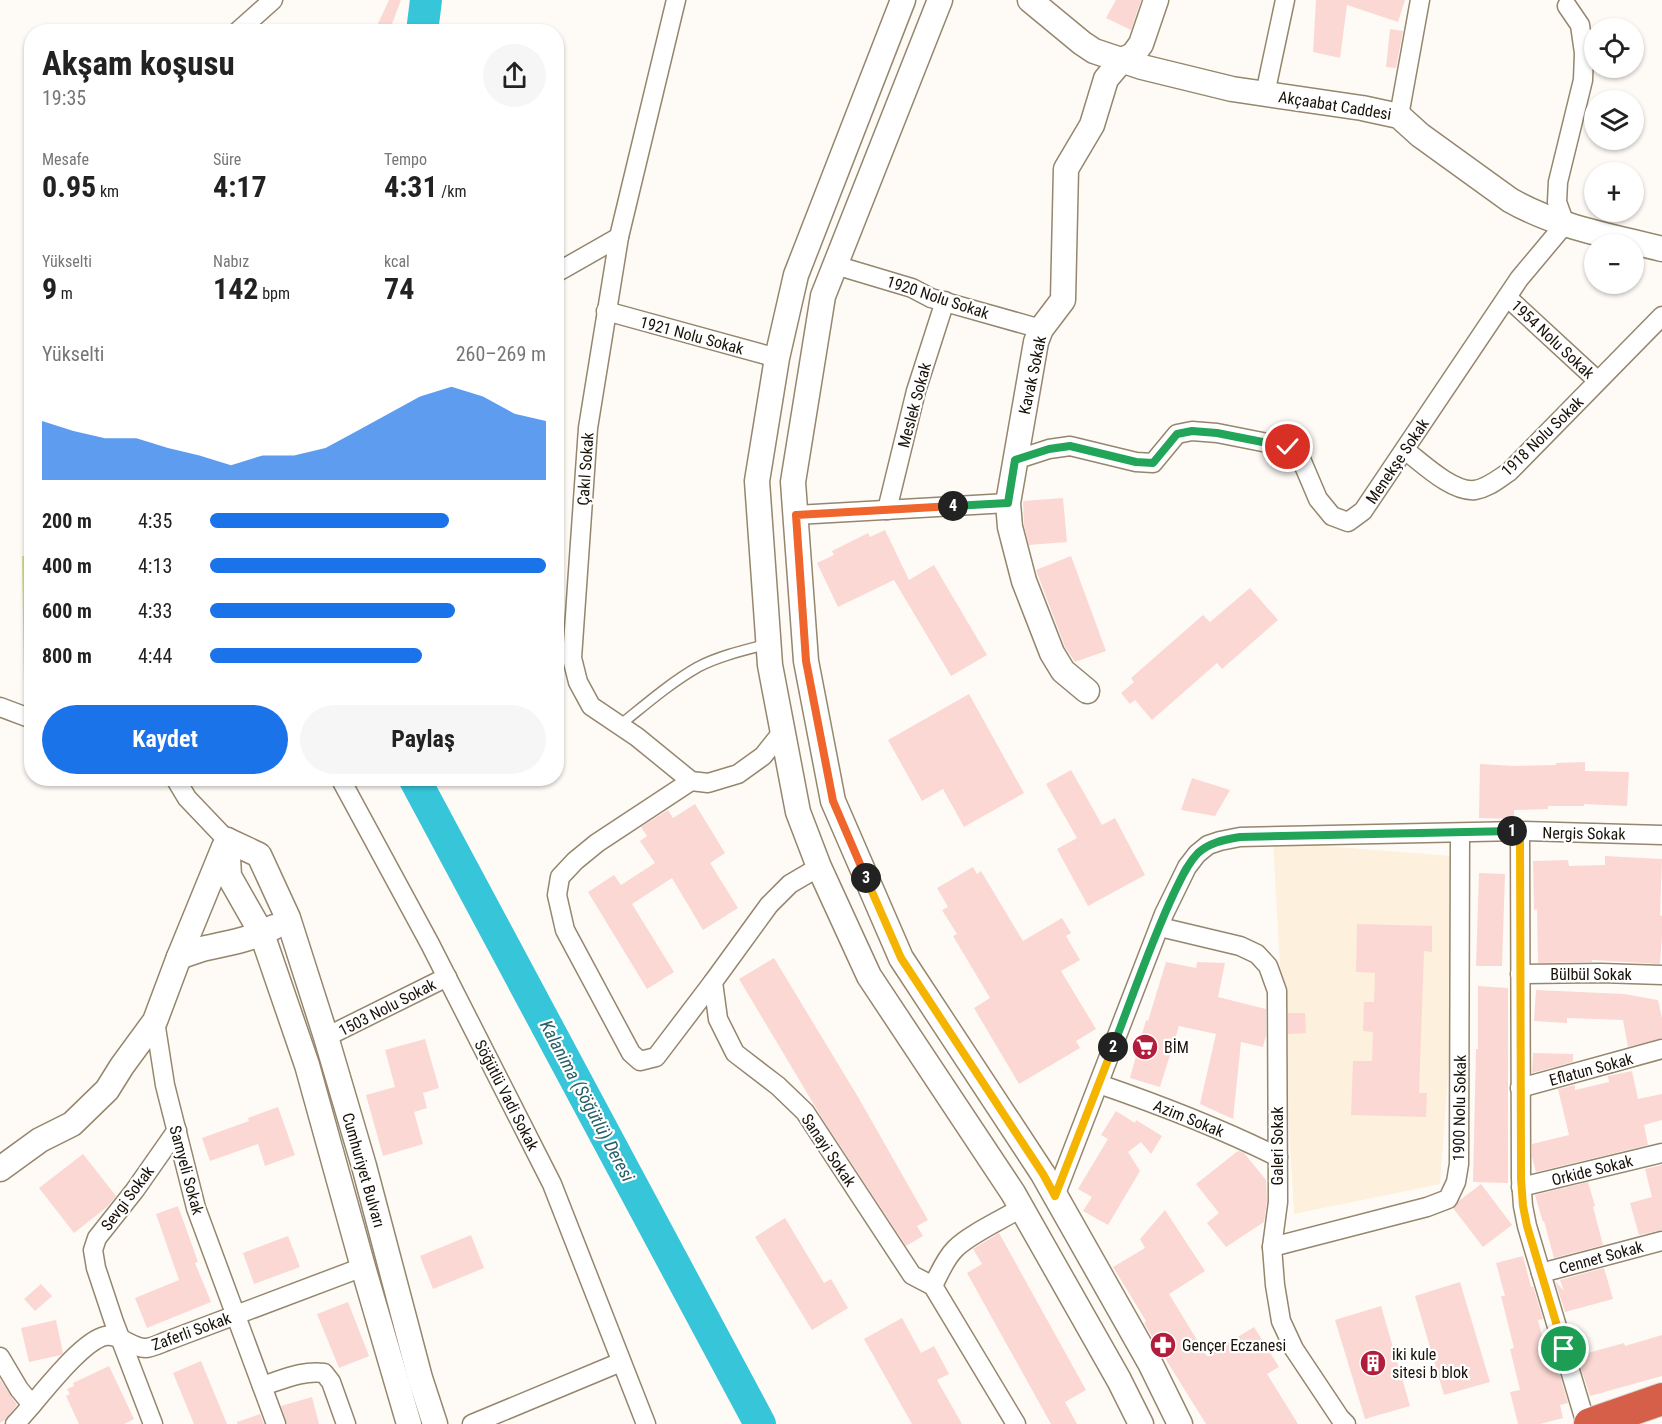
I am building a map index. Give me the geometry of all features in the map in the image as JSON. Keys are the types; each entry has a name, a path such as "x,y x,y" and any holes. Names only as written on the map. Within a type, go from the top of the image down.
{"highway":[{"path":"1588,1424 1662,1399"}],"street":[{"path":"246,24 273,0"},
{"name":"Çakıl Sokak","path":"676,0 619,237 606,312 588,428 572,658 578,682 591,706 637,737 691,781"},
{"path":"903,0 796,275 777,358 758,481 770,665 798,812 819,867 869,976 1021,1208 1119,1380 1141,1424"},
{"path":"940,0 823,296 793,482 806,661 833,801 901,958 1043,1174 1150,1363 1180,1424"},
{"name":"Akçaabat Caddesi","path":"1030,0 1094,51 1142,67 1232,89 1362,108 1399,116 1420,135 1510,201 1565,224 1662,249"},
{"name":"Kavak Sokak","path":"1087,691 1063,671 1052,653 1024,581 1010,527 1008,503 1036,342 1041,330 1063,300 1066,169 1092,126 1106,79 1122,60 1133,55 1141,45 1156,0"},
{"path":"1265,94 1285,0"},
{"path":"1399,116 1420,0"},
{"path":"1565,224 1557,202 1558,182 1583,80 1584,52 1580,25 1568,6"},
{"name":"Menekşe Sokak","path":"1015,460 1049,449 1070,446 1136,462 1153,463 1177,434 1192,431 1246,438 1288,447 1301,459 1318,499 1332,516 1348,522 1364,511 1519,279 1565,224"},
{"path":"564,268 619,237"},
{"name":"1920 Nolu Sokak","path":"835,265 912,288 945,302 1041,330"},
{"name":"1954 Nolu Sokak","path":"1507,297 1598,381"},
{"name":"Meslek Sokak","path":"887,510 916,392 945,302"},
{"name":"1921 Nolu Sokak","path":"606,312 777,358"},
{"name":"1918 Nolu Sokak","path":"1405,450 1449,484 1473,490 1490,485 1509,472 1662,316"},
{"path":"796,515 1008,503"},
{"path":"0,706 24,716"},
{"path":"783,731 763,756 738,774 708,783 691,781 597,843 560,877 557,895 564,930 631,1053 640,1061 656,1057 769,905 790,884 819,867"},
{"path":"0,1169 40,1140 72,1124 107,1090 155,1021 227,840 187,798 180,786"},
{"name":"Söğütlü Vadi Sokak","path":"344,786 447,977 552,1184 646,1424"},
{"path":"1520,831 1520,1088 1523,1206 1541,1273 1588,1424"},
{"name":"Nergis Sokak","path":"1055,1196 1160,927 1187,867 1208,845 1240,837 1460,832 1520,831 1662,835"},
{"name":"1900 Nolu Sokak","path":"1272,1246 1427,1208 1448,1199 1456,1182 1459,1153 1460,832"},
{"name":"Cumhuriyet Bulvarı","path":"409,1424 307,1065 262,934 229,876 227,840 259,855 288,918 364,1166 420,1377 435,1424"},
{"path":"179,957 204,948 233,943 262,934 288,918"},
{"name":"Galeri Sokak","path":"1160,927 1240,946 1257,954 1268,966 1277,991 1278,1202 1272,1246 1275,1285 1281,1320 1294,1349 1346,1424"},
{"name":"Bülbül Sokak","path":"1520,974 1662,975"},
{"name":"1503 Nolu Sokak","path":"326,1037 447,977"},
{"name":"Sanayi Sokak","path":"713,982 718,1019 735,1053 778,1086 805,1112 912,1275 933,1286 1016,1424"},
{"name":"Samyeli Sokak","path":"155,1021 165,1085 196,1208 276,1424"},
{"name":"Eflatun Sokak","path":"1520,1088 1662,1049"},
{"name":"Azim Sokak","path":"1099,1084 1159,1105 1246,1141 1278,1157"},
{"name":"Sevgi Sokak","path":"121,1339 96,1268 93,1250 97,1238 135,1190 177,1130"},
{"name":"Orkide Sokak","path":"1521,1187 1662,1153"},
{"path":"933,1286 955,1249 969,1238 1021,1208"},
{"name":"Cennet Sokak","path":"1541,1273 1662,1241"},
{"name":"Zaferli Sokak","path":"15,1424 53,1379 89,1344 105,1336 117,1337 145,1348 363,1268"},
{"path":"121,1339 153,1424"},
{"path":"0,1357 19,1389 32,1405"},
{"path":"472,1424 621,1362"},
{"path":"262,1386 312,1371 324,1373 331,1382 346,1424"}],"lane":[{"path":"620,725 660,693 698,667 768,644"}],"shaded area":[{"path":"1273,842 1464,857 1440,1184 1294,1214"}],"green space":[{"path":"22,556 24,556 24,686"}],"building":[{"path":"389,0 401,0 392,24 378,24"},
{"path":"1116,0 1141,0 1131,30 1106,18"},
{"path":"1316,0 1405,0 1398,22 1347,5 1340,58 1313,52"},
{"path":"1390,29 1403,31 1396,68 1386,67"},
{"path":"1063,498 1067,542 1029,545 1024,525 1023,501"},
{"path":"885,530 909,580 934,565 987,655 951,676 894,580 838,607 817,563 834,555 832,551 868,533 870,537"},
{"path":"1071,556 1106,651 1075,662 1065,647 1036,570"},
{"path":"1250,588 1278,620 1222,669 1217,663 1152,720 1135,700 1130,704 1121,693 1134,682 1131,678 1203,615 1210,622"},
{"path":"969,694 1024,793 964,827 943,789 922,801 888,740"},
{"path":"1585,762 1585,771 1629,772 1627,806 1584,804 1584,806 1548,806 1548,809 1514,810 1514,819 1479,818 1480,764 1515,766"},
{"path":"1071,770 1102,825 1115,818 1145,875 1088,906 1057,849 1077,838 1046,784"},
{"path":"1192,778 1230,790 1215,816 1181,810"},
{"path":"695,804 725,853 710,863 738,908 703,930 672,878 632,904 674,972 647,989 588,892 614,875 621,885 655,863 640,841 647,836 641,827 668,810 673,818"},
{"path":"1605,856 1662,859 1660,964 1592,960 1592,962 1538,963 1533,861 1568,860 1569,866 1605,865"},
{"path":"973,867 977,874 981,871 1023,941 1062,918 1071,933 1066,936 1080,960 1061,971 1096,1029 1076,1041 1080,1048 1019,1084 974,1008 990,998 953,936 957,934 942,910 948,907 937,888"},
{"path":"1479,873 1505,874 1502,966 1476,966"},
{"path":"1357,924 1432,926 1432,952 1424,951 1419,1093 1427,1093 1426,1117 1351,1115 1353,1061 1372,1061 1373,1032 1363,1031 1364,1002 1374,1002 1375,973 1356,972"},
{"path":"774,958 858,1097 928,1220 917,1226 923,1236 906,1246 822,1118 739,979"},
{"path":"1166,962 1196,968 1197,962 1225,963 1218,997 1266,1009 1266,1035 1263,1047 1241,1042 1233,1119 1200,1104 1216,1034 1179,1026 1160,1087 1130,1078 1146,1020 1148,1021"},
{"path":"1478,986 1508,988 1508,1183 1473,1182"},
{"path":"1536,990 1624,994 1658,1000 1662,1018 1662,1038 1628,1047 1623,1020 1567,1018 1567,1023 1534,1021"},
{"path":"1288,1013 1305,1013 1306,1033 1288,1034"},
{"path":"425,1039 439,1088 423,1093 427,1108 414,1112 423,1144 383,1156 366,1095 395,1087 385,1050"},
{"path":"1533,1053 1573,1054 1573,1062 1532,1073"},
{"path":"1632,1071 1638,1099 1662,1094 1662,1120 1644,1125 1648,1145 1536,1172 1532,1157 1532,1144 1569,1135 1558,1089 1575,1085 1575,1090 1609,1082 1608,1076"},
{"path":"278,1107 295,1155 265,1166 258,1144 210,1161 202,1138 249,1121 248,1118"},
{"path":"1116,1111 1162,1136 1151,1154 1141,1142 1128,1152 1140,1171 1108,1225 1083,1211 1092,1197 1078,1189 1108,1139 1101,1135"},
{"path":"1238,1151 1244,1153 1266,1180 1267,1201 1264,1222 1226,1247 1207,1223 1219,1213 1196,1184"},
{"path":"83,1154 116,1196 107,1207 74,1233 39,1188"},
{"path":"1662,1165 1662,1230 1639,1235 1630,1203 1652,1197 1645,1169"},
{"path":"1588,1182 1603,1245 1554,1258 1535,1195"},
{"path":"1481,1184 1512,1225 1483,1247 1453,1208"},
{"path":"178,1206 198,1262 195,1263 211,1302 147,1328 135,1298 179,1280 156,1214"},
{"path":"1165,1210 1205,1271 1169,1294 1207,1356 1254,1327 1279,1367 1267,1374 1298,1424 1206,1424 1168,1363 1113,1267 1145,1248 1140,1239"},
{"path":"785,1218 824,1283 831,1279 848,1308 812,1330 755,1237"},
{"path":"999,1233 1086,1390 1065,1402 1077,1424 1051,1424 967,1273 982,1264 973,1249"},
{"path":"471,1235 484,1268 433,1289 420,1256"},
{"path":"288,1236 300,1267 254,1284 243,1253"},
{"path":"1523,1256 1543,1319 1538,1320 1549,1364 1556,1362 1568,1403 1560,1405 1563,1418 1540,1424 1518,1424 1510,1392 1520,1390 1510,1349 1514,1348 1501,1296 1505,1296 1496,1263"},
{"path":"1604,1268 1613,1299 1565,1312 1555,1281 1564,1291 1560,1280"},
{"path":"1460,1282 1490,1382 1444,1395 1415,1296"},
{"path":"41,1284 52,1296 35,1311 24,1299"},
{"path":"348,1302 369,1356 339,1368 317,1314"},
{"name":"iki kule sitesi b blok","path":"1381,1306 1410,1406 1365,1419 1335,1320"},
{"path":"902,1318 921,1353 934,1346 949,1374 937,1380 962,1424 912,1424 864,1339"},
{"path":"56,1320 63,1353 29,1362 21,1328"},
{"path":"1662,1335 1662,1376 1590,1396 1577,1356 1624,1343 1625,1346"},
{"path":"201,1361 227,1424 194,1424 173,1373"},
{"path":"109,1366 134,1419 124,1424 79,1424 66,1396 70,1394 67,1389 74,1386 73,1383"},
{"path":"0,1379 17,1405 0,1423"},
{"path":"312,1397 319,1424 287,1424 281,1406"},
{"path":"260,1414 264,1424 237,1424 237,1422"}],"waterway":[{"name":"Kalanima (Söğütlü) Deresi","path":"423,24 426,0"},
{"name":"Kalanima (Söğütlü) Deresi","path":"418,786 760,1424"}],"place":[{"name":"BİM","path":"1145,1047"},
{"name":"Gençer Eczanesi","path":"1163,1345"},
{"name":"iki kule sitesi b blok","path":"1373,1363"}],"route":[{"path":"1288,447 1217,433 1192,431 1177,434 1153,463 1136,462 1070,446 1049,449 1015,460 1008,503 796,515 806,661 833,801 901,958 1043,1174 1055,1196 1164,914 1187,867 1208,845 1240,837 1520,831 1523,1206 1564,1349"}]}
